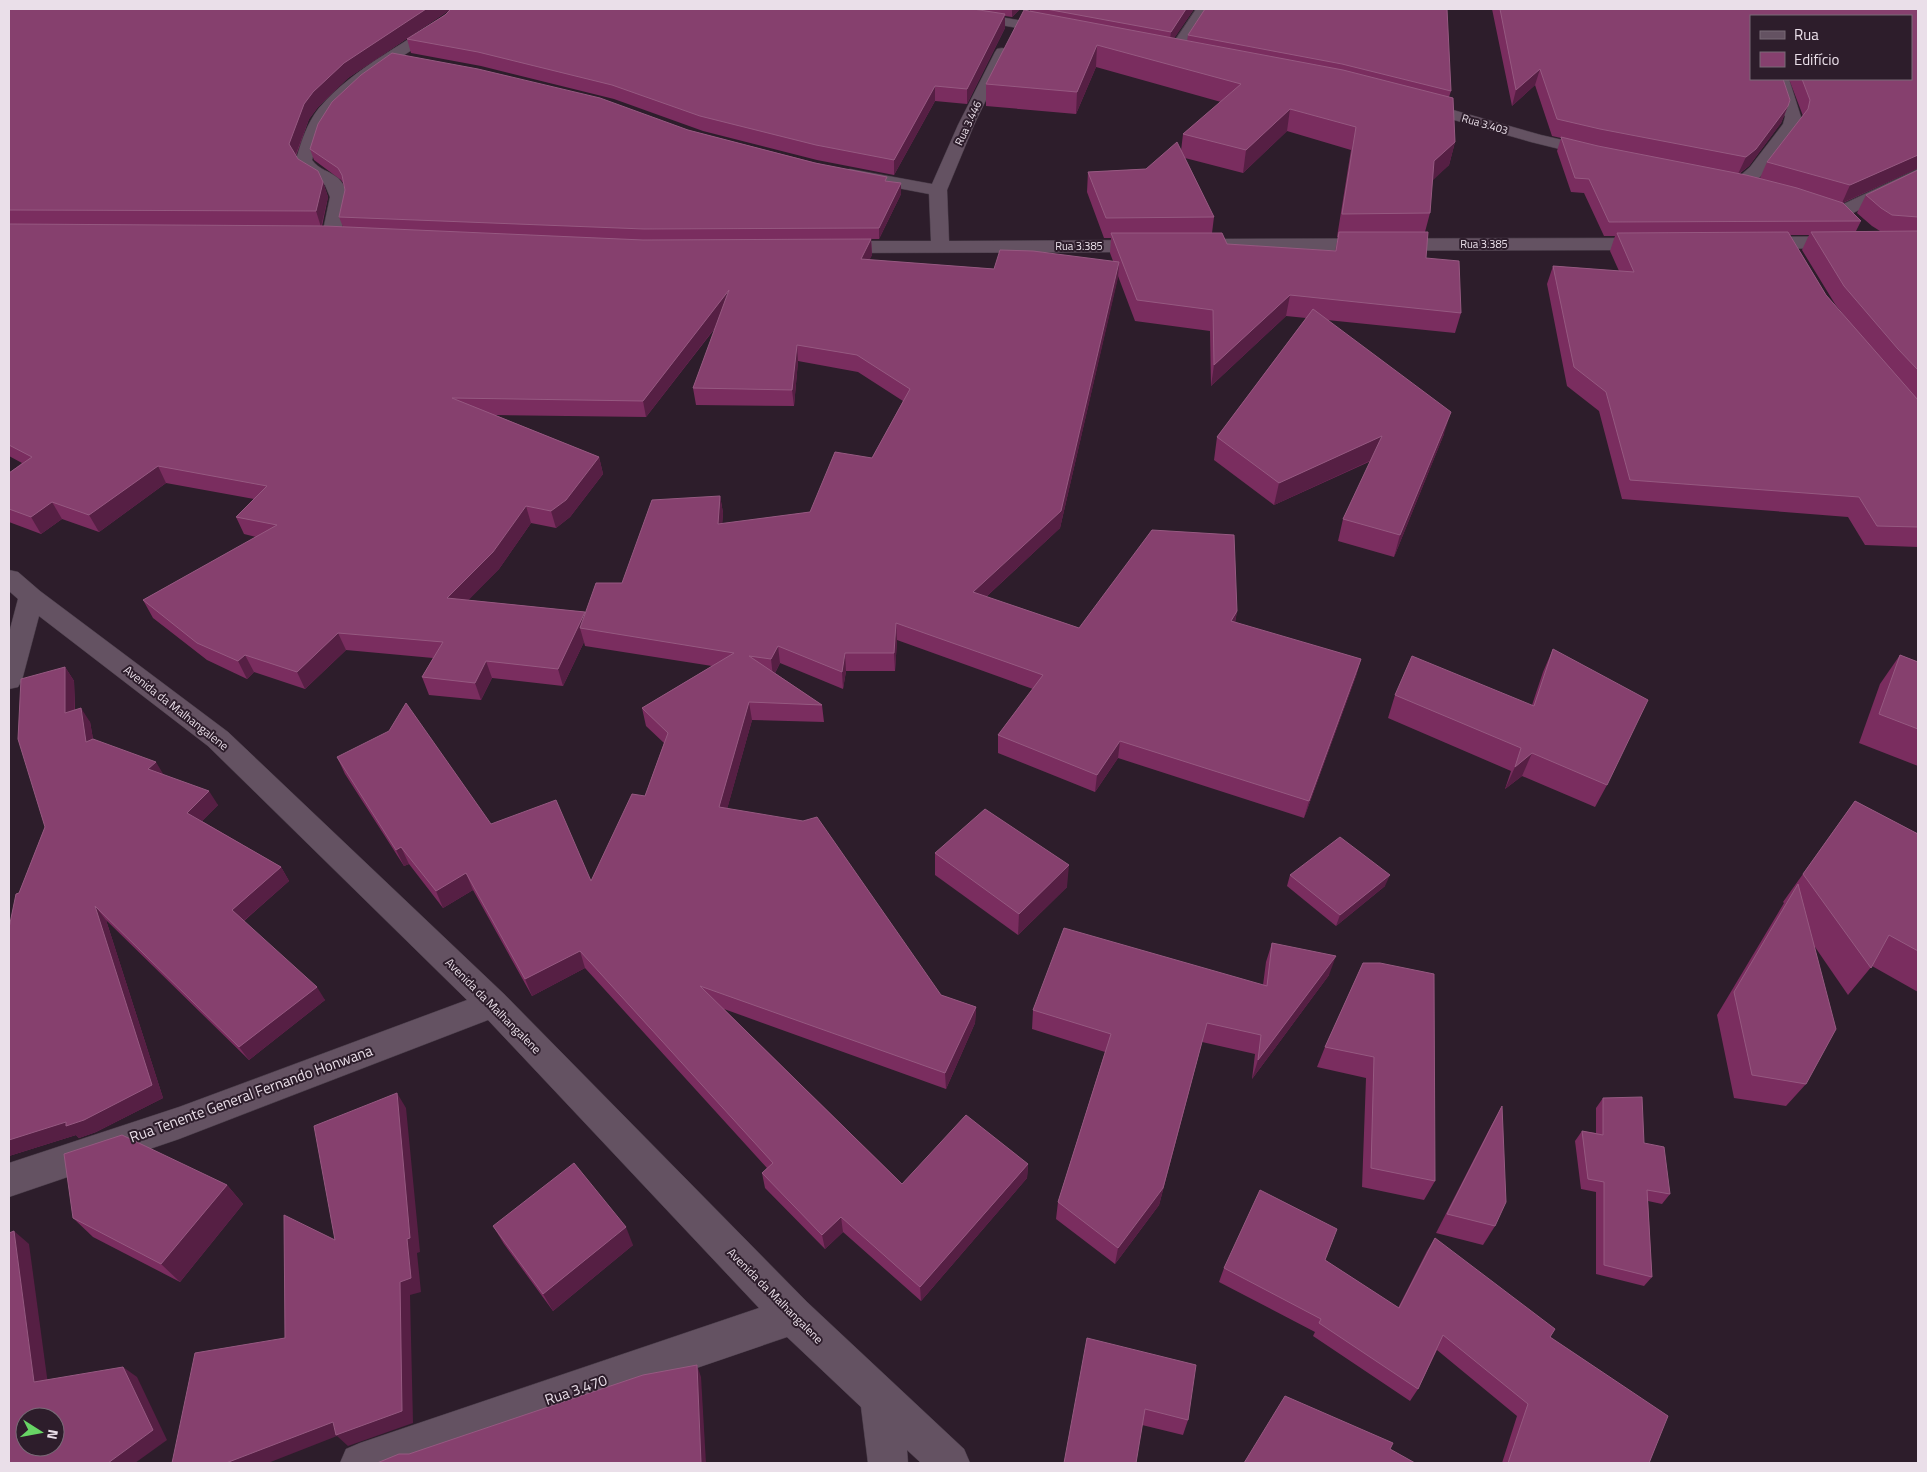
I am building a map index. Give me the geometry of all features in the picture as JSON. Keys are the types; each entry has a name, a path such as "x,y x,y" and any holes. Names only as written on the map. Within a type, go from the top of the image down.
{"street":[{"path":"330,235 340,197 332,182 310,169 304,160 311,135 325,111 358,79 442,24 461,9"},
{"path":"930,9 1070,33"},
{"name":"Rua 3.446","path":"940,246 938,190 966,125 1017,24 1028,9"},
{"path":"1155,48 1182,54 1202,9"},
{"path":"392,56 417,61"},
{"path":"1742,182 1761,166 1791,125 1794,117 1781,80"},
{"name":"Rua 3.403","path":"1399,99 1537,139 1612,157"},
{"path":"835,171 938,190"},
{"path":"1843,211 1918,174"},
{"path":"1724,179 1760,187"},
{"path":"1825,205 1843,211 1878,242"},
{"path":"310,235 350,236"},
{"path":"1738,243 1792,251 1878,242 1918,242"},
{"name":"Rua 3.385","path":"1199,246 1668,244"},
{"name":"Rua 3.385","path":"813,247 1169,246"},
{"path":"9,680 20,588"},
{"name":"Avenida da Malhangalene","path":"20,588 218,739 493,1004 793,1316 950,1463"},
{"name":"Rua Tenente General Fernando Honwana","path":"9,1180 179,1123 493,1004"},
{"name":"Rua 3.470","path":"360,1463 793,1316"},
{"path":"880,1397 888,1463"}],"building":[{"path":"9,9 426,9 344,63 313,92 304,104 289,144 298,159 318,171 323,182 316,211 9,210"},
{"path":"451,9 973,9 1005,14 967,89 935,86 894,160 816,145 700,116 612,85 478,52 407,39 445,15"},
{"path":"1046,9 1186,9 1171,32"},
{"path":"1205,9 1447,9 1451,91 1342,64 1188,35"},
{"path":"1500,9 1918,9 1918,155 1850,185 1767,162 1808,109 1810,100 1802,80 1912,80 1912,15 1750,15 1750,80 1783,80 1790,100 1788,106 1756,149 1746,157 1557,119 1540,69 1516,90"},
{"path":"1024,10 1343,70 1453,98 1455,142 1434,161 1430,213 1342,214 1356,127 1290,109 1246,150 1183,134 1241,84 1097,45 1077,92 986,84"},
{"path":"392,53 478,69 600,98 688,130 815,163 887,177 885,181 901,183 879,228 644,229 339,217 345,190 342,175 338,168 310,149 318,124 332,102 361,75"},
{"path":"1561,137 1746,175 1797,188 1843,203 1861,221 1609,222 1589,179 1575,178"},
{"path":"1177,142 1214,217 1106,218 1088,172 1146,169"},
{"path":"1918,170 1918,217 1892,215 1866,195"},
{"path":"9,224 325,226 643,240 871,239 861,259 994,269 1000,250 1033,251 1119,262 1061,511 973,592 1079,628 1152,530 1234,535 1237,611 1231,621 1361,659 1309,801 1120,741 1097,775 998,735 1043,675 896,623 894,653 845,653 842,672 778,646 771,659 749,656 822,705 749,702 719,807 803,821 817,817 941,995 976,1007 945,1073 700,986 902,1184 966,1115 1028,1164 920,1287 841,1217 822,1235 762,1173 773,1163 580,951 525,979 466,873 436,891 401,847 396,850 337,757 389,731 406,703 491,824 556,800 591,881 632,794 645,796 668,733 642,708 734,653 580,628 596,583 622,583 652,500 720,496 718,524 810,512 835,452 872,458 910,389 857,355 797,345 792,390 693,388 729,290 643,401 452,398 599,457 566,500 551,511 526,506 493,552 447,598 585,612 558,669 486,661 475,683 422,677 443,642 338,633 297,672 245,655 238,661 197,643 143,600 277,525 236,517 267,486 158,466 89,515 52,502 31,517 9,509 9,473 32,457 9,445"},
{"path":"1918,231 1918,370 1844,286 1811,232"},
{"path":"1339,232 1428,232 1426,258 1459,261 1461,313 1290,295 1214,365 1213,310 1137,300 1111,233 1222,233 1227,244 1336,251"},
{"path":"1788,232 1826,295 1918,400 1918,527 1877,526 1859,497 1630,480 1606,392 1574,367 1553,266 1634,272 1617,233"},
{"path":"1313,309 1451,412 1400,535 1343,519 1382,436 1279,483 1217,437"},
{"path":"1553,649 1648,700 1607,785 1532,753 1515,767 1521,748 1395,695 1412,656 1534,706"},
{"path":"1900,655 1918,662 1918,729 1879,714"},
{"path":"65,667 65,713 81,708 86,742 93,739 156,762 148,769 209,791 187,813 281,867 232,910 317,987 239,1047 95,906 152,1085 84,1120 66,1126 66,1122 9,1140 9,928 16,894 19,893 45,827 18,739 21,679"},
{"path":"1855,801 1918,834 1918,951 1889,935 1871,968 1803,874"},
{"path":"985,809 1069,865 1019,914 935,853"},
{"path":"1340,837 1390,875 1340,915 1290,875"},
{"path":"1798,884 1836,1029 1806,1084 1752,1075 1734,992"},
{"path":"1064,928 1267,986 1272,943 1336,956 1258,1060 1261,1035 1207,1023 1163,1188 1118,1248 1058,1202 1111,1034 1033,1010"},
{"path":"1363,963 1380,963 1434,974 1435,1181 1371,1168 1374,1057 1325,1047"},
{"path":"397,1093 410,1238 407,1239 411,1278 400,1282 402,1411 336,1435 333,1422 226,1463 172,1463 195,1353 285,1338 284,1215 335,1240 314,1126"},
{"path":"1642,1097 1644,1143 1664,1147 1670,1194 1647,1190 1652,1277 1604,1265 1604,1182 1588,1179 1582,1131 1603,1135 1603,1098"},
{"path":"1502,1106 1506,1202 1495,1226 1447,1214"},
{"path":"122,1135 227,1185 161,1264 73,1218 64,1154"},
{"path":"574,1163 626,1227 543,1294 493,1226"},
{"path":"1260,1190 1337,1229 1325,1260 1399,1308 1435,1238 1555,1329 1550,1337 1668,1416 1649,1463 1508,1463 1528,1404 1443,1335 1418,1389 1319,1323 1321,1319 1224,1268"},
{"path":"14,1231 34,1382 123,1367 153,1430 108,1463 9,1463 9,1233"},
{"path":"1087,1338 1196,1365 1188,1420 1145,1409 1136,1463 1064,1463"},
{"path":"697,1365 701,1463 377,1463 399,1454 409,1454 643,1375"},
{"path":"1285,1396 1393,1443 1390,1449 1415,1463 1244,1463"}]}
